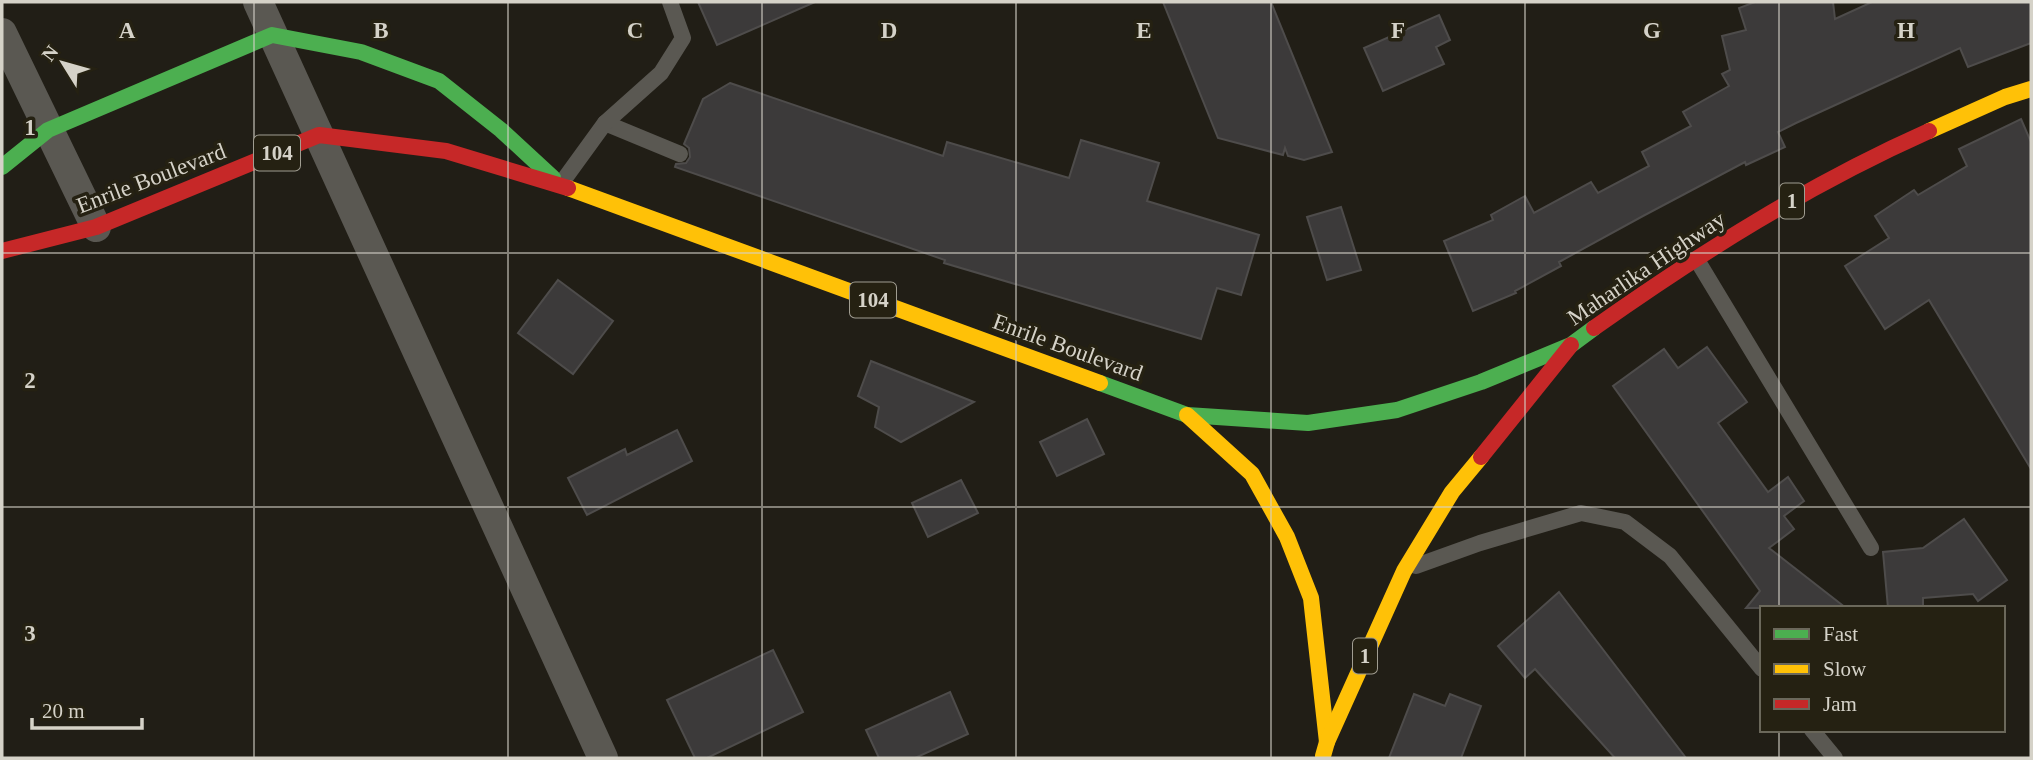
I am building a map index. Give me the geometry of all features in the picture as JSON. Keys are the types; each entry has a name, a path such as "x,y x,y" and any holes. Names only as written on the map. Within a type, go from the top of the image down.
{"main road":[{"path":"2,167 48,130 272,35"},
{"name":"Enrile Boulevard","path":"272,35 361,52 439,81 501,130 560,185"},
{"name":"Maharlika Highway","path":"1323,758 1327,741 1404,571 1452,492 1571,345 1630,303 1770,212 1902,143 2005,97 2031,89"},
{"name":"Enrile Boulevard","path":"2,251 96,227 319,135 446,151 560,185 1186,415 1308,424 1397,410 1481,382 1571,345"},
{"name":"104","path":"1186,415 1252,474 1287,537 1311,598 1327,741"}],"street":[{"path":"258,2 603,758"},
{"path":"2,33 96,227"}],"lane":[{"path":"560,185 606,123 661,73 683,38 670,2"},
{"path":"606,123 680,154"},
{"path":"1697,261 1871,548"},
{"path":"1404,571 1480,543 1581,513 1625,522 1670,556 1760,667"},
{"path":"1814,732 1835,758"}],"building":[{"path":"698,2 815,2 717,45"},
{"path":"1163,2 1271,2 1332,152 1304,160 1288,156 1285,148 1283,155 1218,138"},
{"path":"1755,2 1833,2 1835,19 1872,2 2031,2 2031,43 1968,67 1960,48 1796,123 1778,132 1785,147 1746,165 1745,162 1559,262 1561,266 1515,291 1516,293 1473,311 1444,241 1493,220 1491,215 1525,196 1534,213 1591,182 1598,193 1649,166 1642,152 1691,126 1683,112 1729,86 1722,74 1730,70 1722,36 1746,30 1739,8"},
{"path":"1439,15 1450,40 1436,47 1444,64 1383,91 1364,48"},
{"path":"730,83 943,156 947,142 1069,178 1081,140 1159,163 1147,201 1259,235 1241,295 1217,288 1201,339 944,263 945,260 675,167 676,164 686,163 690,157 689,148 684,144 703,99"},
{"path":"2021,119 2031,142 2031,469 1929,300 1885,329 1845,266 1889,238 1875,216 1914,190 1918,195 1967,166 1959,149"},
{"path":"1341,207 1361,270 1327,280 1307,217"},
{"path":"558,280 613,321 573,374 518,333"},
{"path":"1707,347 1747,402 1718,423 1768,492 1788,477 1804,501 1784,516 1794,529 1769,548 1843,606 1746,608 1760,591 1613,386 1664,349 1678,368"},
{"path":"871,361 974,402 901,442 875,427 879,407 858,396"},
{"path":"1087,419 1104,454 1057,476 1040,442"},
{"path":"677,430 692,461 587,515 568,478 625,449 627,455"},
{"path":"961,480 978,513 928,537 912,503"},
{"path":"1964,519 2007,580 1978,601 1973,594 1923,598 1923,606 1888,606 1883,552 1923,548"},
{"path":"1559,592 1686,758 1615,758 1535,669 1525,678 1498,646"},
{"path":"773,650 803,712 707,758 695,758 667,700"},
{"path":"950,692 968,734 915,758 879,758 866,730"},
{"path":"1414,694 1445,706 1450,694 1481,706 1461,758 1389,758"}],"traffic: fast":[{"path":"2,167 48,130 272,35 361,52 439,81 501,130 553,178"},
{"path":"1100,383 1187,415 1308,423 1397,410 1481,382 1571,345 1594,328"}],"traffic: slow":[{"path":"1929,131 2005,97 2031,89"},
{"path":"568,188 1100,383"},
{"path":"1187,415 1252,474 1287,537 1311,598 1327,742"},
{"path":"1323,756 1404,571 1452,492 1481,457"}],"traffic: jam":[{"path":"1594,328 1757,221 1841,174 1929,131"},
{"path":"2,251 96,227 319,135 446,151 568,188"},
{"path":"1481,457 1571,345"}]}
